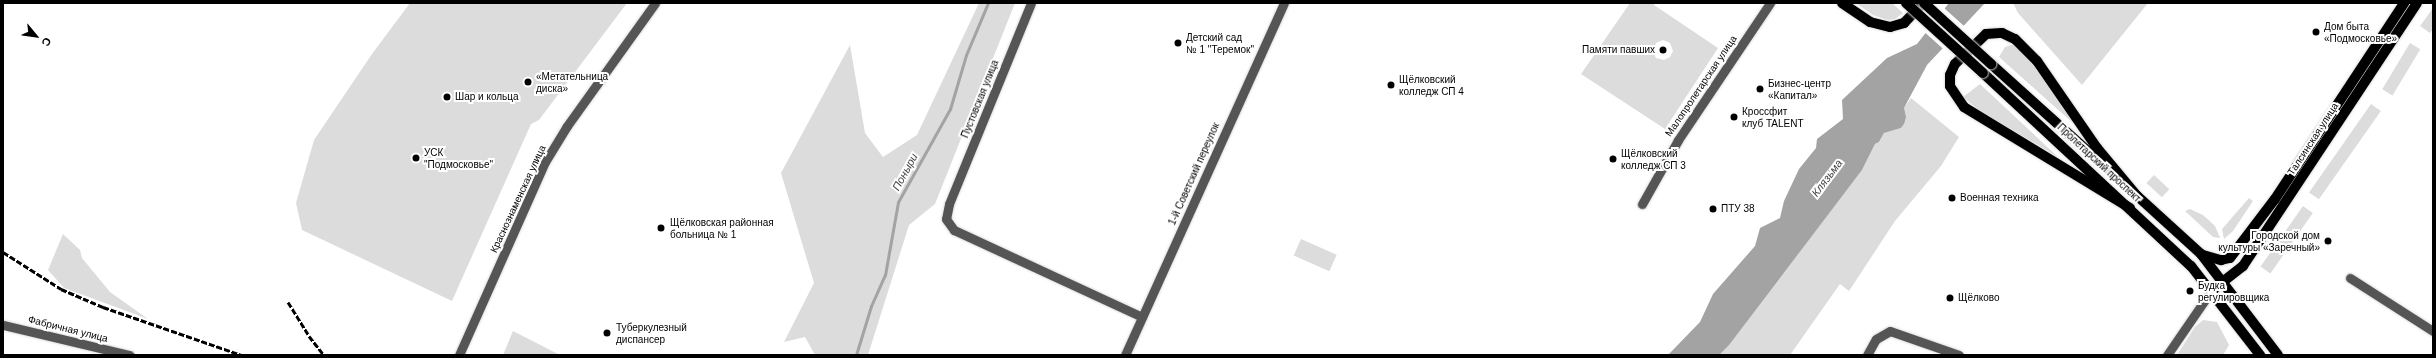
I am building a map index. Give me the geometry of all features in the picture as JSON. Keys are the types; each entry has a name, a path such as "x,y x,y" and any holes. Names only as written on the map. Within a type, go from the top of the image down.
{"main road":[{"path":"1842,3 1870,22 1890,27 1904,23 1924,3"},
{"name":"Пролетарский проспект","path":"1906,3 2130,208 2191,266 2260,355"},
{"name":"Пролетарский проспект","path":"1924,3 2201,254 2278,355"},
{"name":"Талсинская улица","path":"2201,254 2216,259 2230,258 2275,199 2404,3"},
{"name":"Талсинская улица","path":"2211,291 2243,266 2417,3"},
{"path":"2130,208 1964,107 1950,86 1950,75 1955,64 1986,34 2002,32 2015,39 2037,61 2098,148 2138,197"}],"street":[{"name":"Краснознаменская улица","path":"460,355 545,162 567,126 655,3"},
{"name":"Пустовская улица","path":"1031,3 949,204 946,219 954,230 1142,317"},
{"name":"1-й Советский переулок","path":"1125,355 1284,3"},
{"name":"Малопролетарская улица","path":"1642,204 1678,140 1770,3"},
{"path":"2350,278 2433,331"},
{"path":"2167,355 2211,291"},
{"name":"Фабричная улица","path":"3,325 129,355"},
{"path":"1866,355 1876,339 1890,331 1959,355"}],"shaded area":[{"path":"410,3 627,3 539,120 531,124 452,301 302,230 296,203 314,140 372,54"},
{"path":"979,3 1015,3 935,204 909,225 868,355 815,355 805,337 784,342 814,283 781,173 850,45 865,133 883,157 917,135"},
{"path":"1630,3 1655,3 1654,5 1718,48 1665,129 1581,74","holes":["1663,40 1670,43 1673,51 1670,57 1664,60 1656,58 1653,52 1656,43"]},
{"path":"1856,3 1892,3 1903,13 1895,19 1888,20 1873,15"},
{"path":"2013,3 2148,3 2082,85 2018,13"},
{"path":"2433,8 2433,29 2430,33 2420,26"},
{"path":"2410,43 2420,49 2392,95 2382,89"},
{"path":"2014,44 2040,73 2073,123 1999,57 2005,47"},
{"path":"1980,84 2058,157 1979,110 1963,97"},
{"path":"1911,98 1959,137 1941,166 1895,221 1849,291 1840,284 1790,355 1719,355 1862,170 1875,144 1879,142 1884,133 1901,128 1904,124 1904,108"},
{"path":"2371,104 2381,111 2319,199 2309,192"},
{"path":"2154,175 2169,189 2162,197 2146,183"},
{"path":"2249,198 2253,201 2233,231 2224,239 2222,229"},
{"path":"2303,206 2313,213 2270,274 2261,267"},
{"path":"2190,209 2203,215 2215,226 2220,238 2213,237 2185,211"},
{"path":"63,234 80,250 82,258 110,292 148,319 64,288 48,270"},
{"path":"1301,239 1337,255 1329,271 1294,255"},
{"path":"2203,320 2217,322 2229,345 2223,355 2177,355 2195,327"},
{"path":"513,331 560,355 503,355"}],"water":[{"name":"Клязьма","path":"1949,3 1985,3 1927,65 1904,108 1906,117 1904,124 1901,128 1884,133 1879,142 1875,144 1862,170 1729,345 1719,355 1668,355 1700,322 1713,294 1755,246 1760,228 1780,218 1784,201 1799,169 1816,148 1817,139 1843,119 1842,100 1887,58 1917,44"}],"pier":[{"path":"1944,8 1964,26 1943,49 1923,31"}],"waterway":[{"name":"Поныри","path":"856,355 871,306 885,275 898,202 950,109 966,55 988,3"}],"railway":[{"path":"3,252 61,289 103,307 242,355"},
{"path":"288,302 309,336 324,355"}],"place":[{"name":"Дом быта «Подмосковье»","path":"2316,32"},
{"name":"Детский сад № 1 \"Теремок\"","path":"1178,43"},
{"name":"Памяти павших","path":"1663,50"},
{"name":"«Метательница диска»","path":"528,82"},
{"name":"Щёлковский колледж СП 4","path":"1391,85"},
{"name":"Бизнес-центр «Капитал»","path":"1760,89"},
{"name":"Шар и кольца","path":"447,97"},
{"name":"Кроссфит клуб TALENT","path":"1734,117"},
{"name":"УСК \"Подмосковье\"","path":"416,158"},
{"name":"Щёлковский колледж СП 3","path":"1613,159"},
{"name":"Военная техника","path":"1952,198"},
{"name":"ПТУ 38","path":"1713,209"},
{"name":"Щёлковская районная больница № 1","path":"661,228"},
{"name":"Городской дом культуры «Заречный»","path":"2328,241"},
{"name":"Будка регулировщика","path":"2190,291"},
{"name":"Щёлково","path":"1950,298"},
{"name":"Туберкулезный диспансер","path":"607,333"}]}
